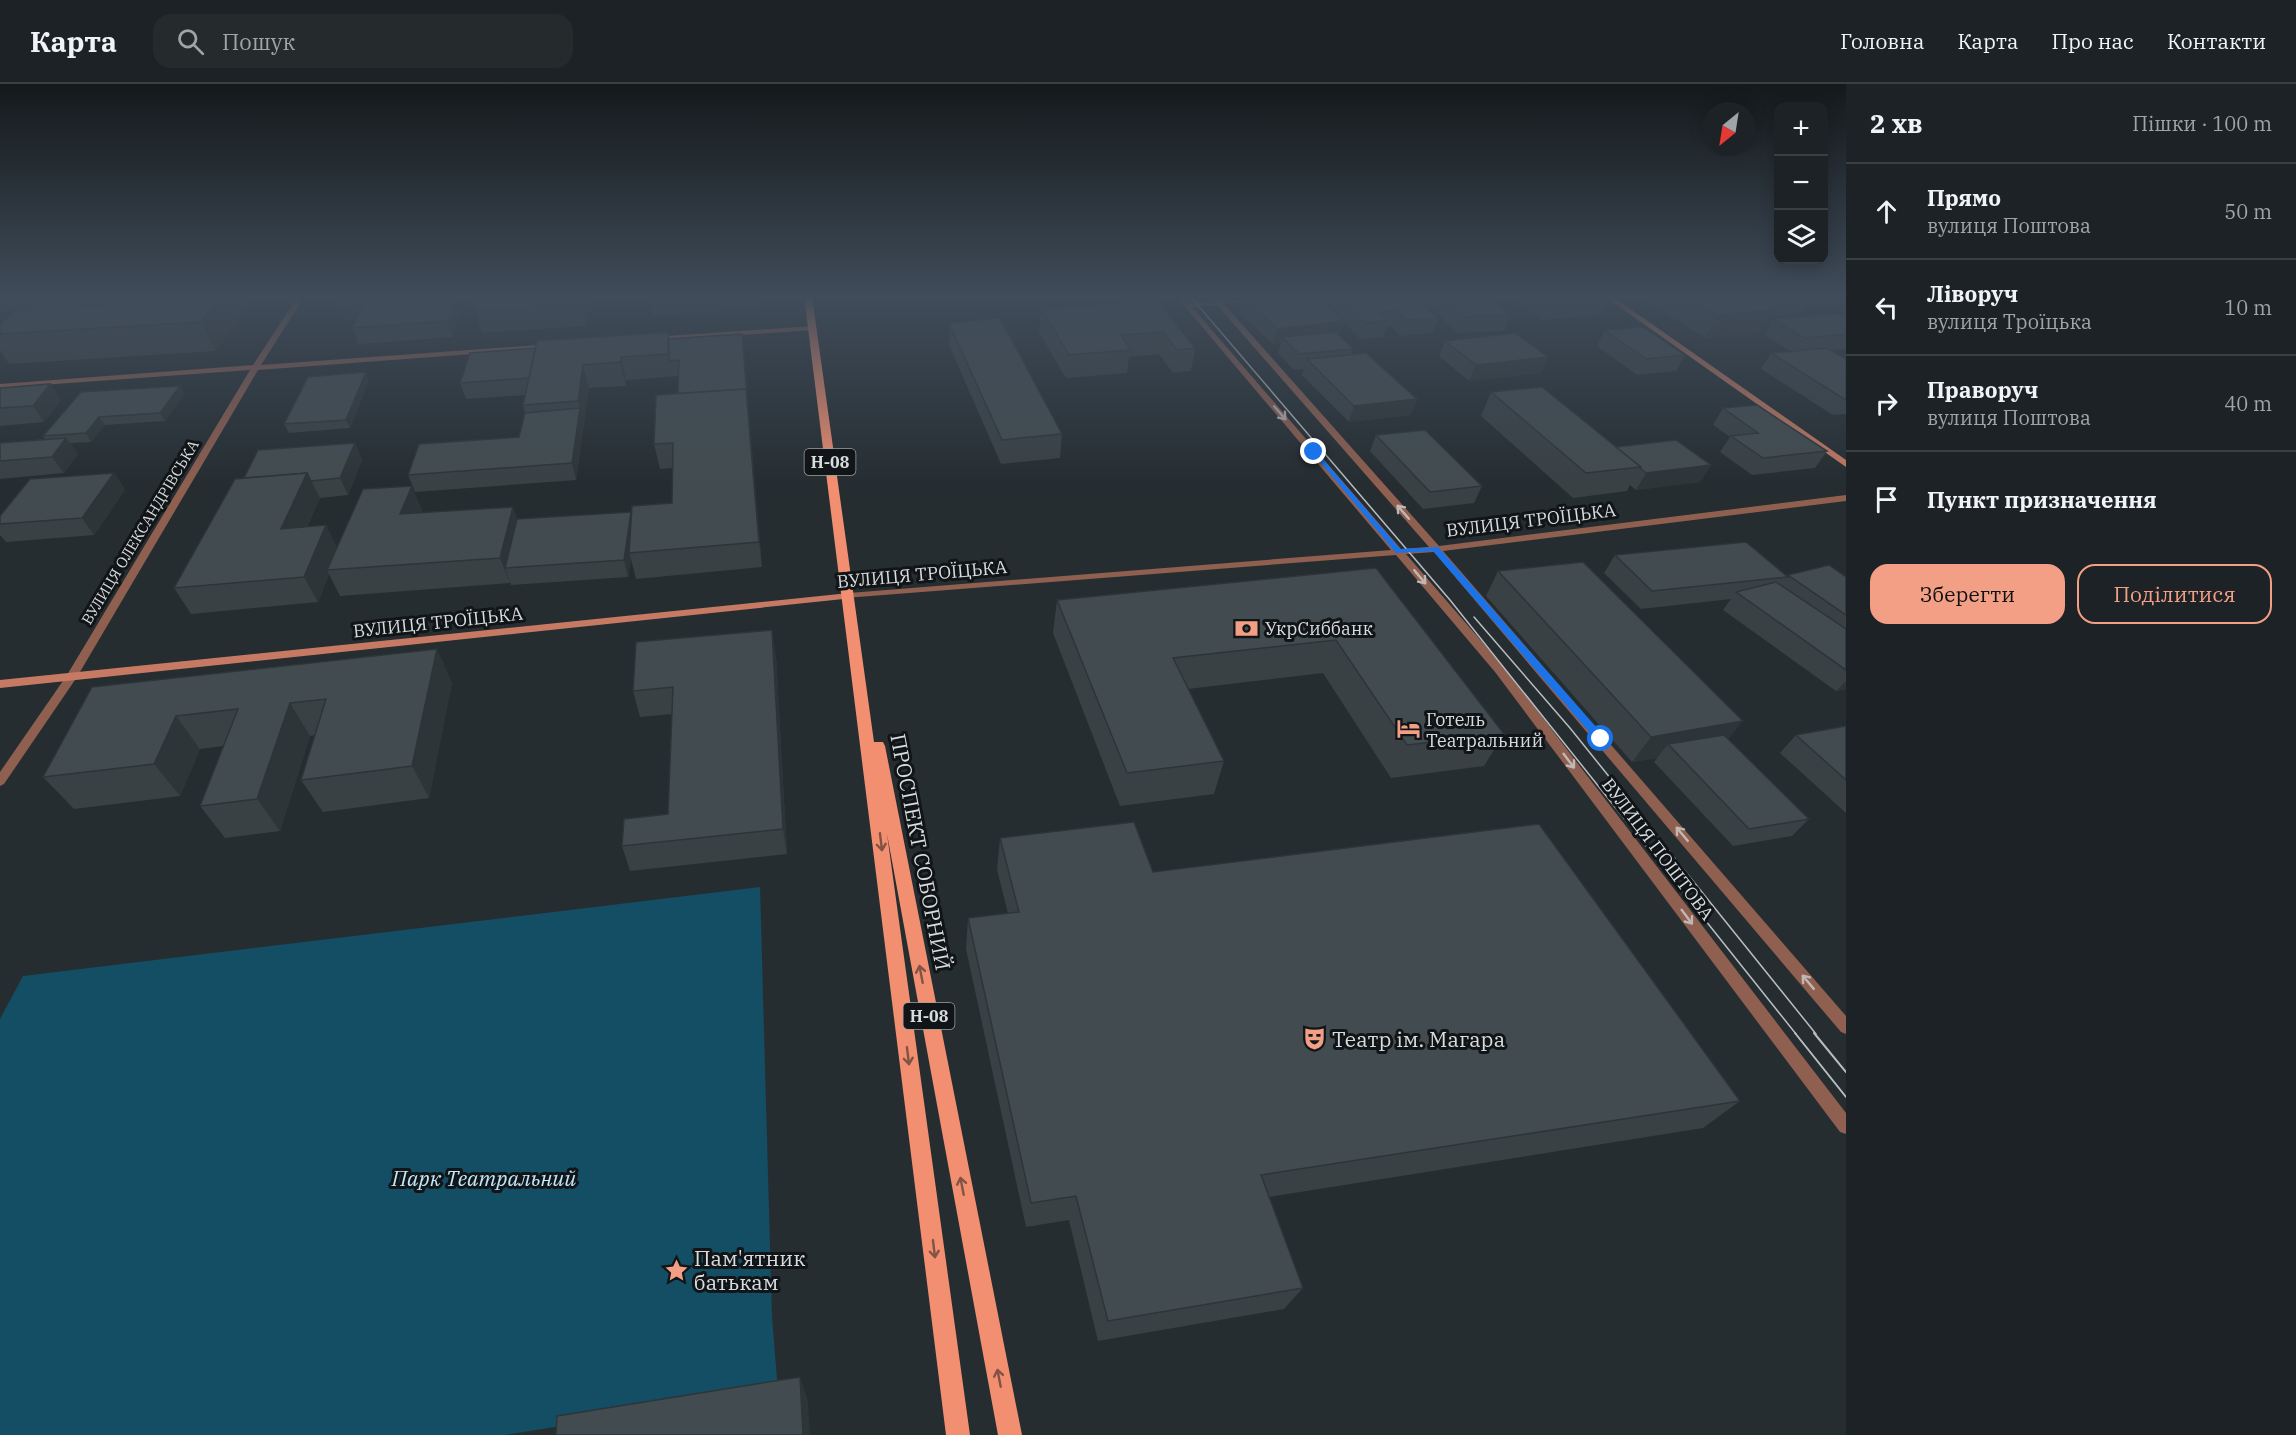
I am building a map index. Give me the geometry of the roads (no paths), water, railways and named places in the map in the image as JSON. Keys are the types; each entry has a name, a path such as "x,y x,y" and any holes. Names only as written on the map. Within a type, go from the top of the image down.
{"main road":[{"name":"ПРОСПЕКТ СОБОРНИЙ","path":"816,359 958,1435"},
{"path":"1696,359 1846,464"},
{"name":"ПРОСПЕКТ СОБОРНИЙ","path":"849,596 1010,1435"},
{"name":"ВУЛИЦЯ ТРОЇЦЬКА","path":"0,684 849,596"}],"street":[{"name":"ВУЛИЦЯ ОЛЕКСАНДРІВСЬКА","path":"0,781 70,677 261,359"},
{"path":"0,386 358,359"},
{"name":"ВУЛИЦЯ ПОШТОВА","path":"1233,359 1499,669 1846,1126"},
{"name":"ВУЛИЦЯ ПОШТОВА","path":"1268,359 1435,549 1846,1027"},
{"name":"ВУЛИЦЯ ТРОЇЦЬКА","path":"849,596 1435,549 1846,498"}],"tram line":[{"path":"1244,359 1450,600 1796,1034"},
{"path":"1474,617 1570,728 1816,1034"},
{"path":"1795,1033 1846,1097"},
{"path":"1814,1033 1846,1072"}],"place":[{"name":"УкрСиббанк","path":"1247,628"},
{"name":"Готель Театральний","path":"1408,729"},
{"name":"Театр ім. Магара","path":"1314,1039"},
{"name":"Пам'ятник батькам","path":"676,1270"}],"park label":[{"name":"Парк Театральний","path":"484,1178"}]}
